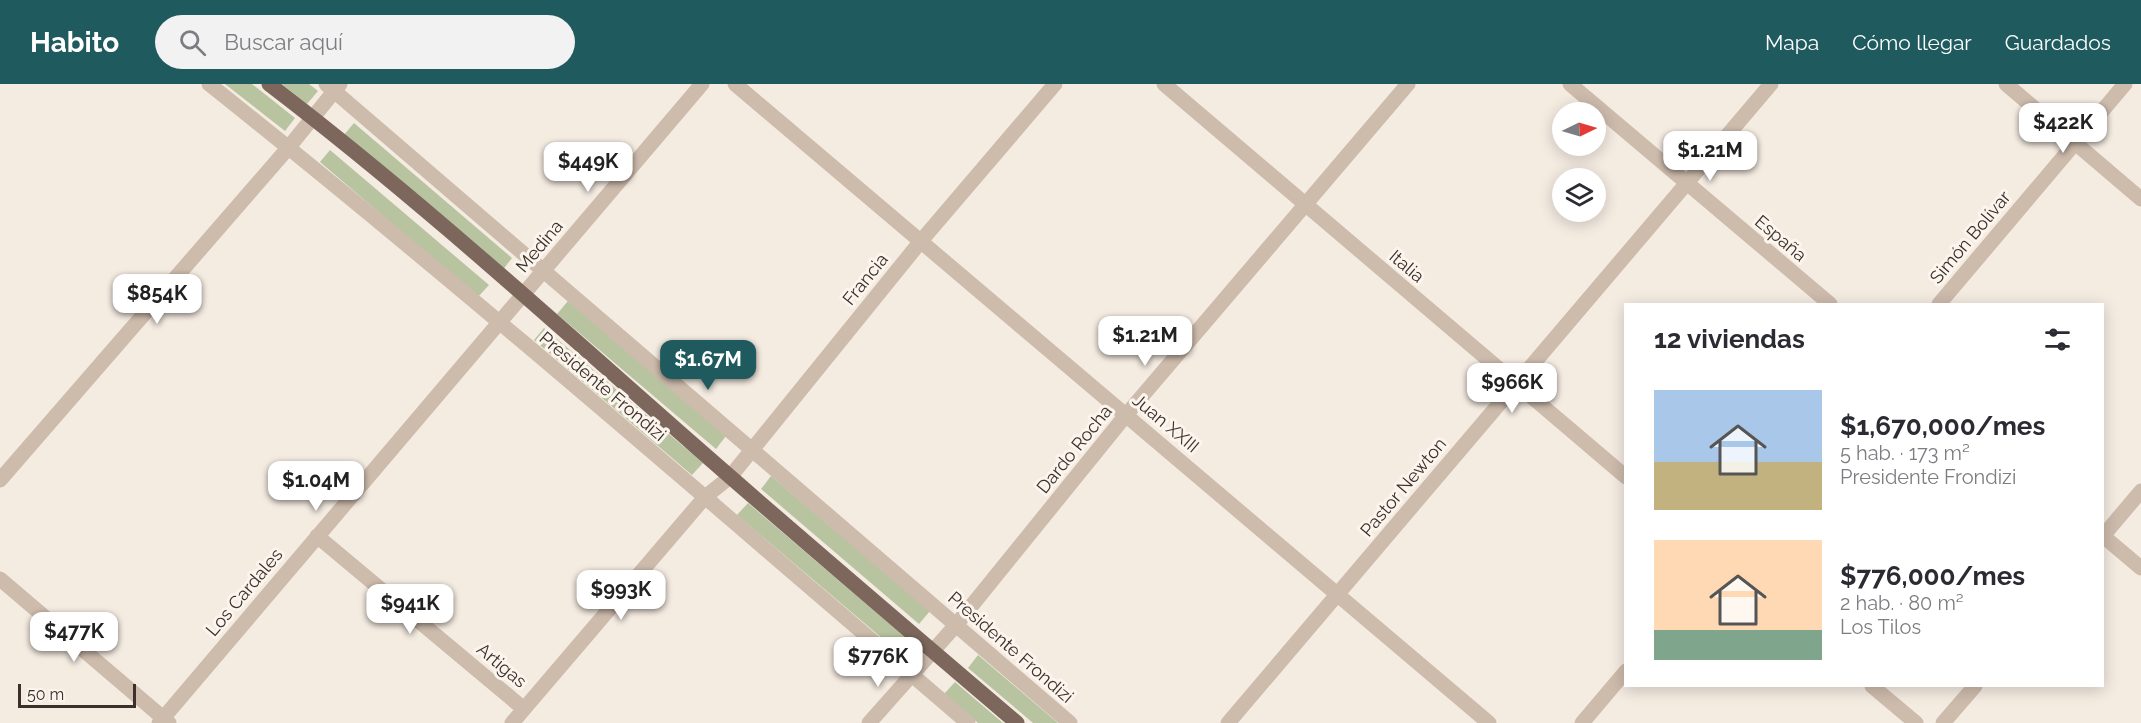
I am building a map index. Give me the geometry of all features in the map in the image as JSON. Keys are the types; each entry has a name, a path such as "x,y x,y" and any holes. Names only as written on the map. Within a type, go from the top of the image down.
{"main road":[{"name":"Presidente Frondizi","path":"270,84 524,294 730,477 1017,723"}],"street":[{"name":"Presidente Frondizi","path":"209,84 289,147 499,323 968,723"},
{"name":"Medina","path":"499,323 702,84"},
{"name":"Juan XXIII","path":"735,84 1489,723"},
{"name":"Francia","path":"512,723 705,497 730,477 921,241 1055,84"},
{"name":"Italia","path":"1164,84 1624,475"},
{"name":"Dardo Rocha","path":"870,723 956,625 1125,415 1408,84"},
{"name":"España","path":"1570,84 1829,303"},
{"name":"Pastor Newton","path":"1228,723 1772,84"},
{"path":"2006,84 2141,199"},
{"name":"Simón Bolívar","path":"1940,303 2125,84"},
{"name":"Presidente Frondizi","path":"333,86 542,271 1070,723"},
{"path":"0,480 289,147 333,86"},
{"name":"Los Cardales","path":"164,721 317,536 499,323"},
{"path":"2104,535 2141,491"},
{"name":"Artigas","path":"317,536 524,709"},
{"path":"2104,537 2141,568"},
{"path":"0,579 164,721"},
{"path":"1582,723 1624,673"},
{"path":"1873,687 1916,723"},
{"path":"1943,723 1974,687"}],"green space":[{"path":"225,84 252,84 295,118 285,131"},
{"path":"282,84 309,84 318,91 307,104"},
{"path":"354,123 512,258 502,271 343,136"},
{"path":"330,150 489,285 478,297 320,162"},
{"path":"568,301 726,436 716,449 557,314"},
{"path":"544,328 703,463 692,475 534,340"},
{"path":"771,476 930,611 919,624 761,489"},
{"path":"748,503 906,638 896,650 737,515"},
{"path":"978,655 1058,723 1033,723 968,668"},
{"path":"955,682 1003,723 978,723 944,694"}]}
